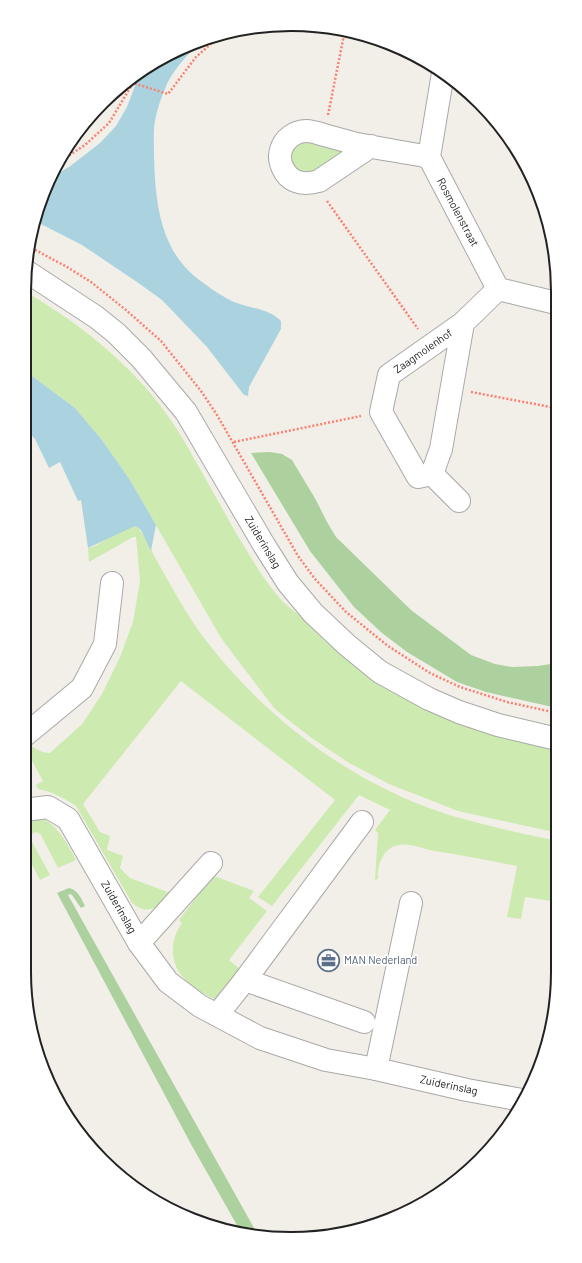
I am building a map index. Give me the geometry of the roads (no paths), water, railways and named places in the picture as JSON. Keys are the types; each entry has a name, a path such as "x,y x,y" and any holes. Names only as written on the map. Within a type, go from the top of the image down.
{"street":[{"path":"371,146 314,183 298,183 288,176 282,167 280,158 281,150 289,137 297,132 306,131 371,146 429,157 442,80"},
{"name":"Rosmolenstraat","path":"429,157 498,289"},
{"name":"Zuiderinslag","path":"32,276 116,333 141,358 186,412 288,583 313,612 347,645 380,672 429,699 459,712 498,725 551,738"},
{"path":"498,289 551,302"},
{"name":"Zaagmolenhof","path":"463,323 441,449 432,474 418,477 381,412 389,375 463,323 498,289"},
{"path":"432,474 459,502"},
{"path":"31,730 82,688 105,644 112,583"},
{"name":"Zuiderinslag","path":"31,809 48,807 68,819 139,942 168,982 200,1006 260,1038 326,1060 376,1069 467,1090 518,1099"},
{"path":"217,1015 245,980 362,822"},
{"path":"139,942 211,863"},
{"path":"376,1069 411,903"},
{"path":"245,980 364,1022"}],"water":[{"path":"191,51 171,76 158,108 154,125 157,201 160,216 171,246 179,259 193,275 204,284 234,302 265,311 281,321 281,329 249,387 248,396 244,395 207,347 162,300 82,245 40,224 45,207 60,172 100,143 116,126 127,107 136,83 161,66"},
{"path":"31,375 75,408 102,440 130,480 156,525 151,551 141,530 135,526 88,548 81,500 78,501 60,462 49,468 35,439 31,435"}],"place":[{"name":"MAN Nederland","path":"329,960"}]}
